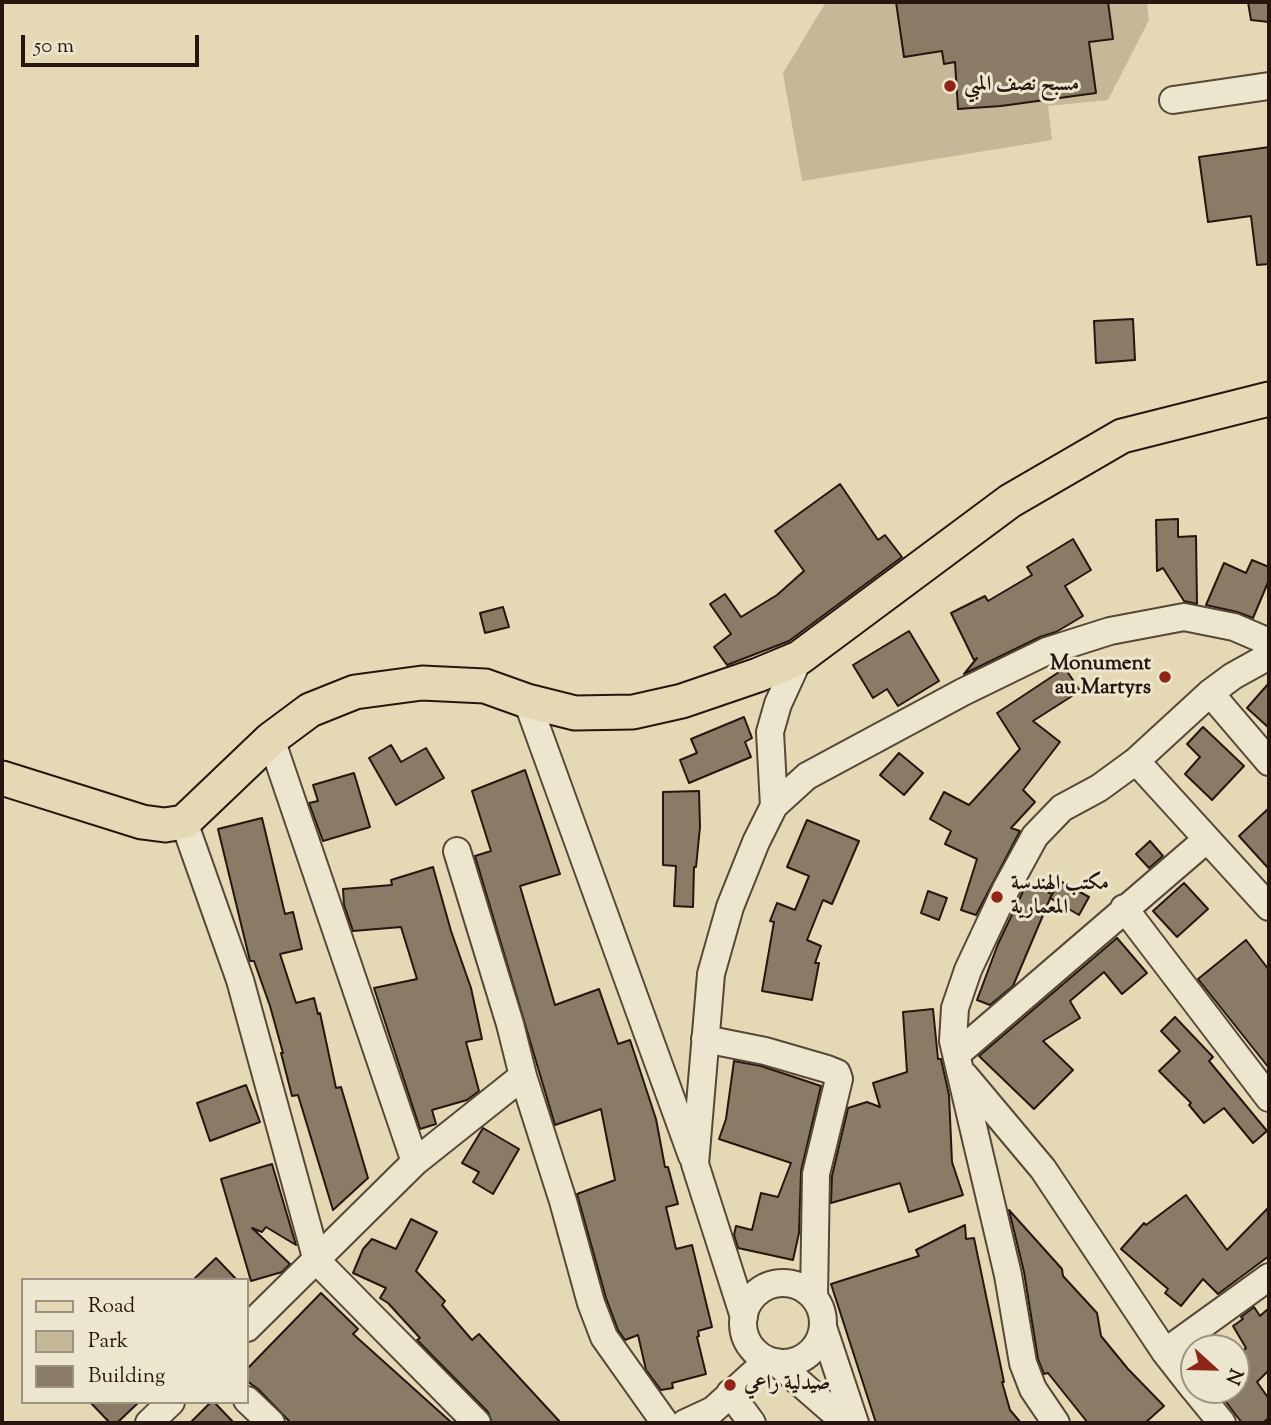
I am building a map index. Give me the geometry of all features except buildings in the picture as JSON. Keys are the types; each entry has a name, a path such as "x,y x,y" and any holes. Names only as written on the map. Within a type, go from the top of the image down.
{"main road":[{"path":"2,778 142,822 165,825 184,822 271,739 310,710 355,692 422,683 485,686 527,701 575,713 633,712 682,701 799,658 1010,502 1112,441 1135,432 1269,399"}],"street":[{"path":"1173,100 1269,86"},
{"path":"695,1164 711,974 730,906 755,842 774,806 807,776 963,692 1048,651 1110,631 1184,617 1234,628 1269,642"},
{"path":"1056,1423 1033,1389 1023,1363 1008,1275 953,1041 955,1009 968,970 1006,889 1035,836 1062,808 1099,788 1136,761 1210,693 1233,676 1269,656"},
{"path":"774,806 770,732 778,704 799,658"},
{"path":"1210,693 1269,762"},
{"path":"527,701 695,1164 744,1317 746,1338 751,1347 772,1361 846,1423"},
{"path":"271,739 415,1162"},
{"path":"1136,761 1269,907"},
{"path":"184,822 240,979 317,1261 477,1423"},
{"path":"959,1063 1124,908 1206,840"},
{"path":"457,851 563,1201 591,1303 604,1337 665,1423"},
{"path":"1124,908 1269,1098"},
{"path":"705,1039 765,1051 827,1069 836,1073 839,1079 816,1174 814,1297"},
{"path":"959,1063 1043,1169 1180,1370"},
{"path":"248,1327 415,1162 523,1076"},
{"path":"724,1259 783,1283 800,1286 814,1297 820,1306 823,1327 855,1423"},
{"path":"1165,1352 1269,1277"},
{"path":"744,1317 753,1297 762,1289 783,1283"},
{"path":"685,1423 717,1409 772,1361 792,1362 807,1355 818,1343 823,1327"},
{"path":"248,1401 271,1423"},
{"path":"149,1423 169,1404"},
{"path":"1207,1404 1222,1423"},
{"path":"717,1409 752,1423"}],"green space":[{"name":"مسبح نصف المبي","path":"826,2 1147,2 1149,20 1108,100 1048,106 1052,140 802,181 783,73"}],"place":[{"name":"مسبح نصف المبي","path":"950,86"},
{"name":"Monument au Martyrs","path":"1165,677"},
{"name":"مكتب الهندسة المعمارية","path":"997,897"},
{"name":"صيدلية راعي","path":"730,1385"}]}
